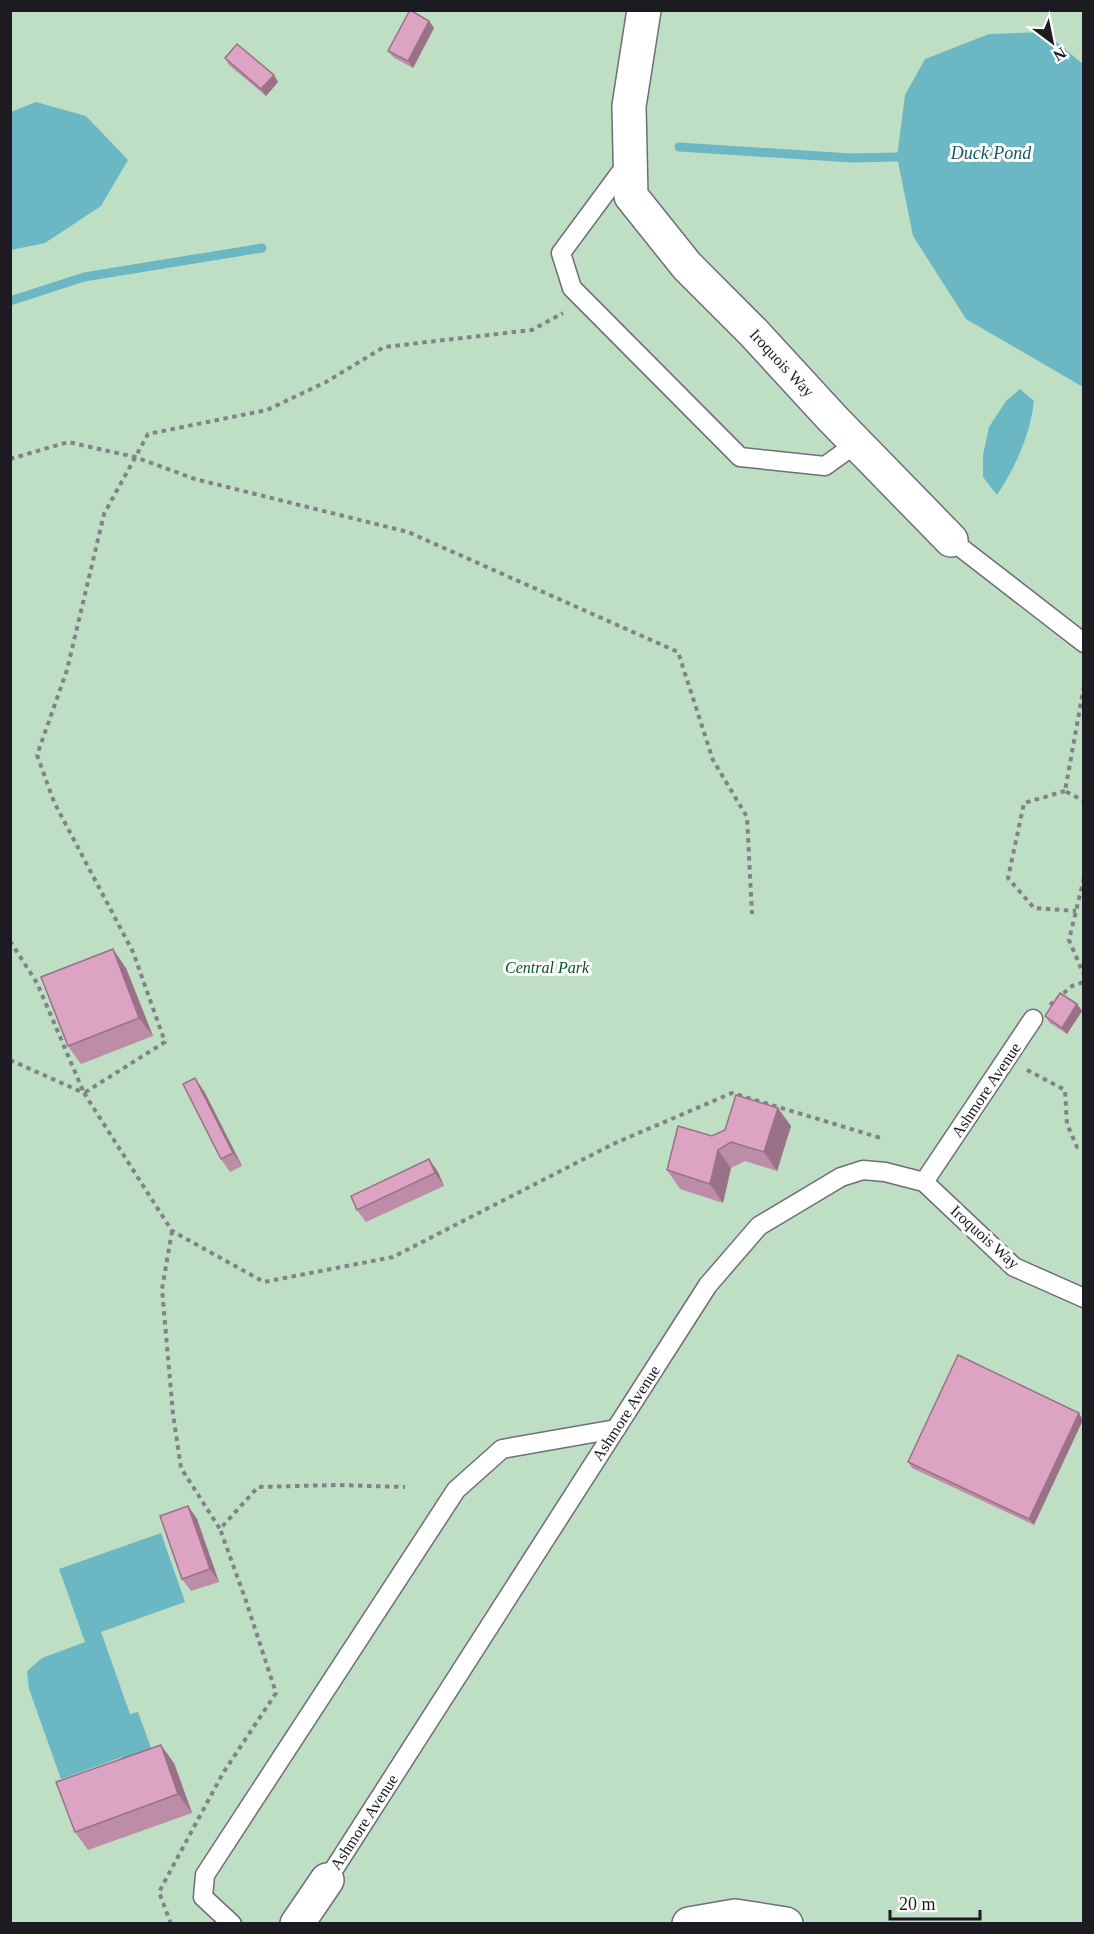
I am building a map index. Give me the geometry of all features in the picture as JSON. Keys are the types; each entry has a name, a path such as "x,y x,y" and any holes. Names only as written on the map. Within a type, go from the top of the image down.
{"street":[{"name":"Iroquois Way","path":"644,10 629,106 631,196 687,266 951,540"},
{"name":"Ashmore Avenue","path":"297,1923 327,1880"},
{"path":"689,1923 735,1916 786,1923"}],"lane":[{"path":"630,159 561,253 572,288 740,457 825,466 857,443"},
{"name":"Iroquois Way","path":"951,540 1083,643"},
{"name":"Ashmore Avenue","path":"327,1880 708,1285 759,1226 841,1177 863,1170 885,1172 924,1182 1033,1019"},
{"name":"Iroquois Way","path":"924,1182 1014,1267 1083,1298"},
{"path":"232,1923 203,1897 205,1875 456,1490 502,1449 616,1428"}],"path":[{"path":"84,1093 165,1042 133,952 54,802 37,755 67,670 104,514 148,434 267,410 326,382 384,346 532,330 584,301"},
{"path":"10,459 68,442 135,457 195,479 408,532 678,652 713,760 747,817 752,914"},
{"path":"1065,791 1083,686"},
{"path":"1076,911 1034,908 1008,878 1024,802 1065,791 1083,801"},
{"path":"1083,878 1069,940 1083,975"},
{"path":"10,941 37,983 84,1093 172,1232 264,1282 393,1257 613,1144 732,1094 884,1139"},
{"path":"1033,1019 1072,986 1083,982"},
{"path":"10,1060 84,1093"},
{"path":"1024,1068 1065,1090 1067,1124 1077,1147 1083,1149"},
{"path":"171,1923 159,1892 223,1773 276,1693 220,1529 181,1468 173,1414 162,1289 172,1232"},
{"path":"220,1529 258,1487 337,1485 405,1487"}],"green space":[{"name":"Central Park","path":"11,11 1083,11 1083,1923 11,1924"}],"water":[{"name":"Duck Pond","path":"1044,32 1083,64 1083,387 966,319 913,236 897,157 905,95 925,59 989,34"},
{"path":"36,102 86,116 128,160 101,206 45,243 11,250 11,112"},
{"path":"1020,389 1034,401 1032,414 1021,450 997,495 983,477 983,455 989,427 1006,401"},
{"path":"161,1533 185,1602 101,1632 130,1714 138,1712 154,1756 126,1766 122,1757 61,1779 29,1689 27,1671 42,1658 85,1642 59,1569"}],"building":[{"path":"410,10 429,21 408,61 388,51"},
{"path":"237,44 274,75 261,89 225,58"},
{"path":"113,949 139,1018 68,1046 41,977"},
{"path":"1060,993 1077,1004 1062,1028 1045,1016"},
{"path":"195,1078 233,1153 221,1159 183,1084"},
{"path":"736,1095 778,1108 764,1152 731,1142 718,1150 710,1184 667,1170 678,1126 712,1136 725,1130"},
{"path":"429,1159 435,1173 357,1210 351,1196"},
{"path":"958,1355 1079,1413 1029,1519 908,1462"},
{"path":"188,1506 210,1569 182,1579 160,1516"},
{"path":"161,1745 178,1794 75,1832 56,1782"}],"waterway":[{"path":"679,147 852,158 897,157"},
{"path":"10,301 84,277 262,248"}]}
